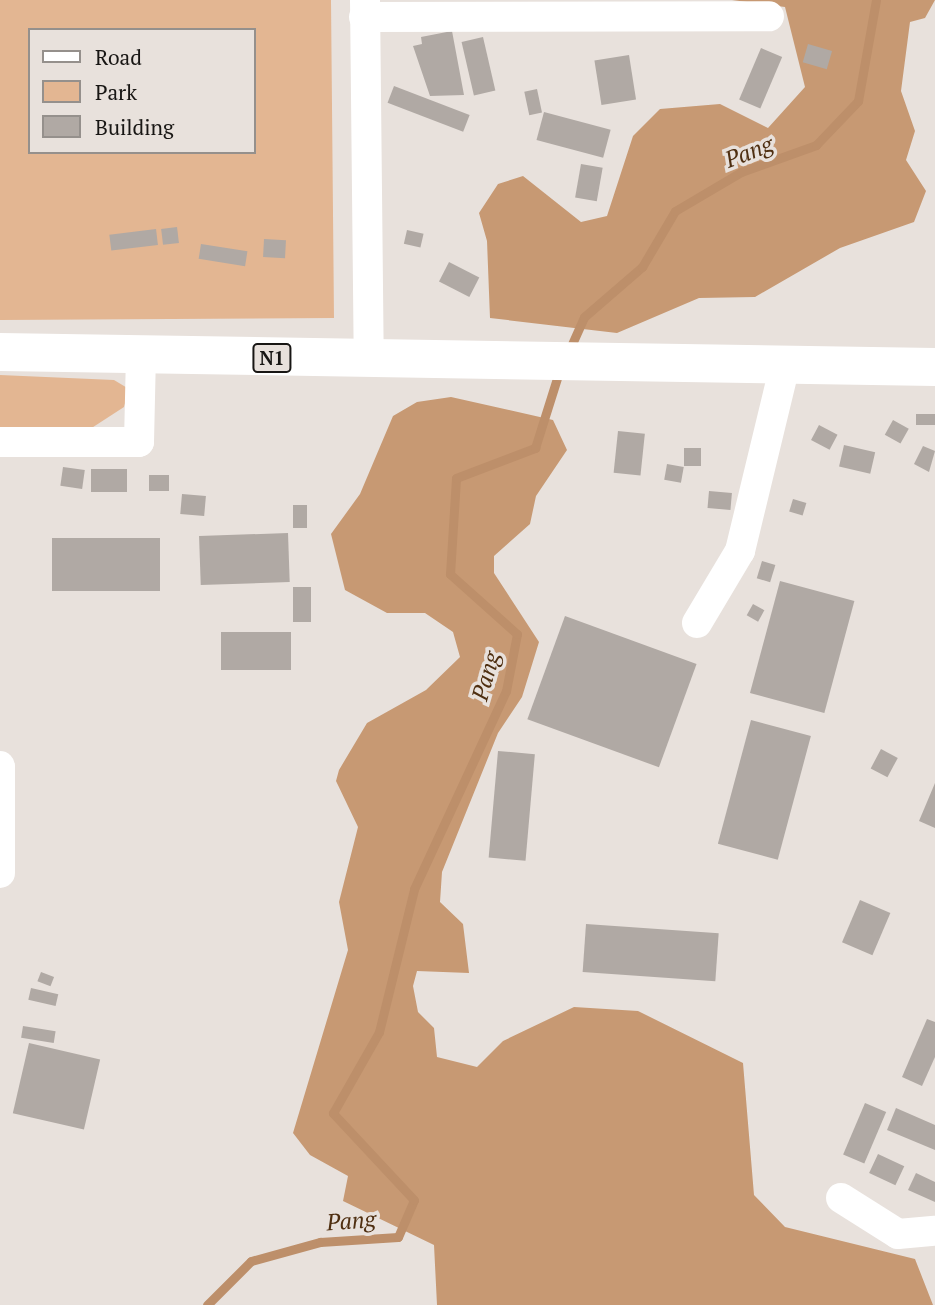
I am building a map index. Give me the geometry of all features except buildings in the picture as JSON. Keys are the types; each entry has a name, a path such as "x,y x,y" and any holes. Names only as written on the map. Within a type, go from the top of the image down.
{"highway":[{"name":"N1","path":"0,352 935,368"}],"street":[{"path":"369,360 364,8 769,16"},
{"path":"0,442 139,442 141,356"},
{"path":"697,622 740,551 785,365"},
{"path":"0,766 0,873"},
{"path":"841,1198 898,1234 935,1231"}],"green space":[{"path":"0,0 331,0 334,318 0,320"},
{"path":"0,375 114,380 129,389 124,407 87,431 0,430"}],"shaded area":[{"path":"732,0 935,0 925,18 910,22 901,91 915,131 906,160 926,191 914,222 840,248 755,297 699,298 617,333 490,318 487,241 479,213 498,184 523,176 581,222 607,216 633,136 660,109 720,104 768,128 805,87 785,7"},
{"path":"451,397 553,420 567,450 536,496 530,524 494,556 494,573 539,642 522,697 498,733 442,872 440,902 463,924 469,973 417,971 413,986 418,1012 434,1028 437,1057 477,1067 503,1041 574,1007 638,1011 743,1063 754,1195 785,1227 915,1259 933,1305 437,1305 434,1245 343,1201 348,1176 310,1155 293,1133 348,950 339,902 358,827 336,781 339,770 367,723 426,690 460,657 453,632 425,613 387,613 345,590 331,534 360,494 393,416 417,402"}],"waterway":[{"name":"Pang","path":"568,353 584,317 642,267 675,211 741,172 816,145 858,101 876,0"},
{"name":"Pang","path":"207,1305 251,1261 320,1242 398,1237 414,1200 333,1113 379,1032 414,889 506,691 517,634 450,574 456,478 535,448 559,372"}]}
